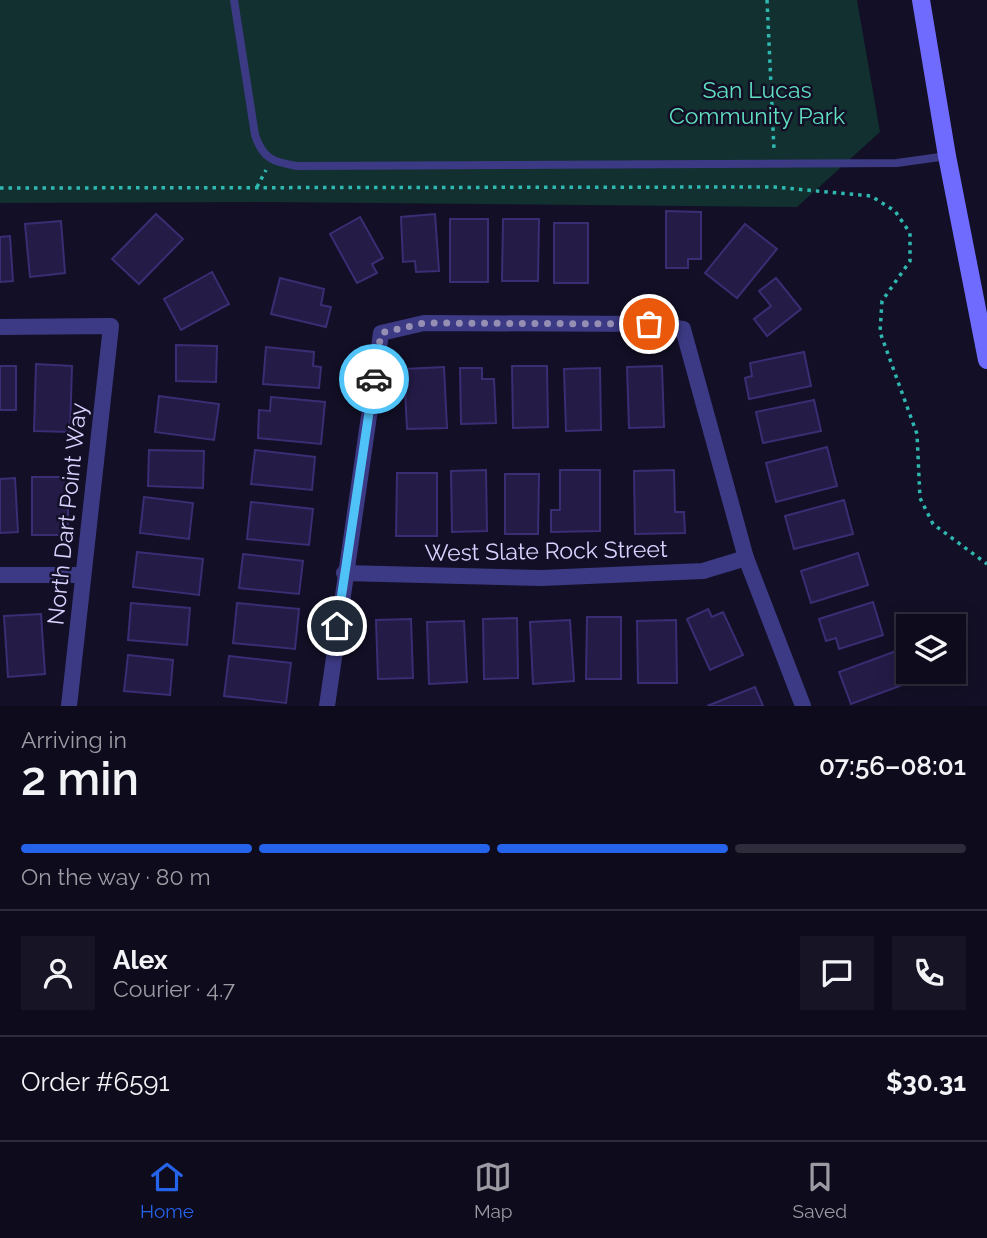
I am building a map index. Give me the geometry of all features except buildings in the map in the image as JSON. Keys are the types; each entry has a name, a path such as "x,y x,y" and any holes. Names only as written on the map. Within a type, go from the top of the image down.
{"street":[{"path":"921,0 947,156 987,360"},
{"path":"327,706 344,573 381,333 424,323 649,324 683,329 746,558 803,706"},
{"name":"North Dart Point Way","path":"0,327 111,326 69,706"},
{"name":"West Slate Rock Street","path":"344,573 542,578 703,571 746,558"},
{"path":"0,575 83,575"}],"lane":[{"path":"234,0 255,135 260,151 271,162 297,166 774,165 897,163 947,156"}],"path":[{"path":"767,0 774,187"},
{"path":"257,187 271,162"},
{"path":"0,188 774,187 871,196 895,211 910,233 910,261 882,301 880,332 918,434 919,498 933,524 987,564"}],"green space":[{"name":"San Lucas Community Park","path":"0,0 857,0 880,132 797,207 266,202 0,203"}],"way so far":[{"path":"374,379 381,333 424,323 649,324"}],"route":[{"path":"337,626 374,379"}]}
